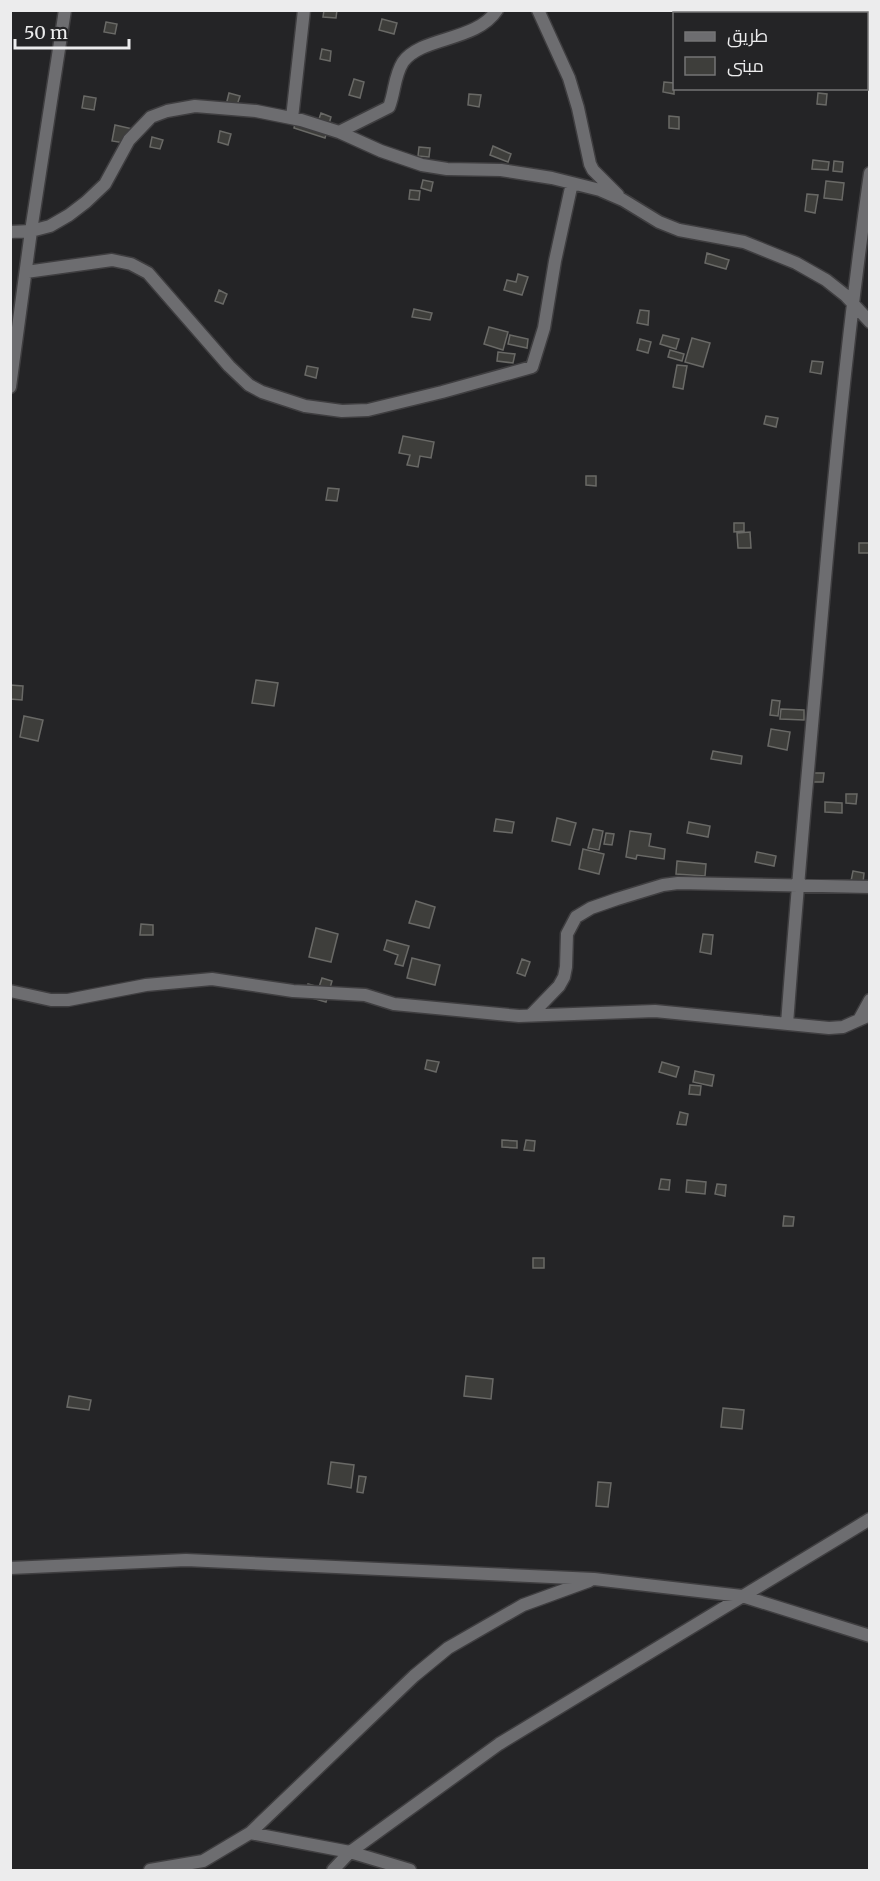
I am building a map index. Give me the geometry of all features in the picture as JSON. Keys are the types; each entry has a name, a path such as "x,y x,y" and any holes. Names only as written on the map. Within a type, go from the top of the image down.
{"street":[{"path":"10,387 65,10"},
{"path":"292,118 304,10"},
{"path":"339,132 389,107 399,70 411,54 480,27 497,10"},
{"path":"538,10 569,78 590,164 593,170 623,200"},
{"path":"10,232 31,231 50,226 69,215 105,184 129,140 151,117 167,111 195,106 256,111 292,118 339,132 422,165 447,169 501,170 600,190 623,200 659,222 679,230 744,242 796,263 826,280 852,301 870,322"},
{"path":"787,1024 797,886 852,301 870,173"},
{"path":"26,272 112,260 131,264 148,273 229,366 249,385 262,392 305,406 342,411 368,410 532,367 544,328 555,261 572,183"},
{"path":"531,1015 559,986 566,967 567,934 576,917 591,908 663,885 678,883 870,887"},
{"path":"10,991 51,1000 68,1000 146,985 212,979 293,992 365,995 394,1004 519,1016 655,1011 829,1028 843,1027 864,1018 870,1000"},
{"path":"333,1870 350,1852 500,1744 870,1519"},
{"path":"10,1568 186,1560 594,1579 742,1596 870,1636"},
{"path":"150,1870 203,1861 250,1833 414,1676 448,1648 523,1605 594,1579"},
{"path":"250,1833 350,1852 410,1870"}],"building":[{"path":"324,10 337,10 336,18 323,17"},
{"path":"382,19 397,23 394,34 379,30"},
{"path":"106,22 117,24 115,34 104,32"},
{"path":"322,49 331,51 330,61 320,59"},
{"path":"354,79 364,82 360,98 349,95"},
{"path":"664,82 673,83 674,94 663,92"},
{"path":"229,93 240,96 236,108 226,105"},
{"path":"818,93 827,94 826,105 817,104"},
{"path":"469,94 481,95 479,107 468,105"},
{"path":"84,96 96,98 94,110 82,108"},
{"path":"321,113 331,117 325,138 294,128 296,119 317,125"},
{"path":"669,116 679,117 679,129 669,128"},
{"path":"115,125 133,129 130,144 112,141"},
{"path":"220,131 231,134 228,145 218,142"},
{"path":"152,137 163,140 160,149 150,147"},
{"path":"493,146 511,154 508,162 490,155"},
{"path":"419,147 430,148 429,157 418,156"},
{"path":"813,160 829,162 828,170 812,169"},
{"path":"834,161 843,162 842,172 833,171"},
{"path":"423,180 433,182 431,191 421,188"},
{"path":"826,181 844,183 842,200 824,198"},
{"path":"410,190 420,191 419,200 409,199"},
{"path":"807,194 818,195 815,213 805,211"},
{"path":"707,253 729,260 726,269 705,263"},
{"path":"518,274 528,277 522,295 504,290 507,280 516,282"},
{"path":"219,290 227,294 223,304 215,301"},
{"path":"414,309 432,313 430,320 412,317"},
{"path":"640,310 649,311 648,325 637,323"},
{"path":"489,327 508,332 503,350 484,344"},
{"path":"510,335 528,339 527,348 508,344"},
{"path":"663,335 679,339 676,349 660,344"},
{"path":"692,338 710,343 703,367 685,362"},
{"path":"640,339 651,342 648,353 637,350"},
{"path":"670,350 684,354 682,361 668,357"},
{"path":"498,352 515,354 513,363 497,361"},
{"path":"812,361 823,362 821,374 810,372"},
{"path":"677,365 687,366 683,389 673,387"},
{"path":"307,366 318,368 316,378 305,375"},
{"path":"766,416 778,418 776,427 764,424"},
{"path":"403,436 434,442 431,458 420,456 418,467 407,465 410,455 399,453"},
{"path":"586,476 596,476 596,486 586,485"},
{"path":"328,488 339,489 337,501 326,500"},
{"path":"734,523 744,523 744,531 734,532"},
{"path":"750,532 751,548 738,548 737,533"},
{"path":"859,543 870,543 870,553 859,553"},
{"path":"256,680 278,683 274,706 252,703"},
{"path":"10,685 23,686 22,700 10,699"},
{"path":"772,700 780,701 778,716 770,715"},
{"path":"781,709 804,710 804,720 780,719"},
{"path":"24,716 43,720 38,741 20,737"},
{"path":"771,729 790,732 787,750 768,746"},
{"path":"713,751 742,756 741,764 711,759"},
{"path":"813,773 824,773 823,782 813,782"},
{"path":"846,794 857,794 856,804 846,803"},
{"path":"825,802 842,803 842,813 825,812"},
{"path":"557,818 576,823 570,845 552,841"},
{"path":"496,819 514,822 512,833 494,831"},
{"path":"689,822 710,826 708,837 687,833"},
{"path":"593,829 603,831 599,850 588,848"},
{"path":"630,831 651,834 649,846 665,849 664,859 637,855 636,859 626,857"},
{"path":"606,833 614,834 612,845 604,844"},
{"path":"583,849 604,854 599,874 579,869"},
{"path":"757,852 776,856 774,866 755,862"},
{"path":"677,861 706,864 705,876 676,874"},
{"path":"853,871 864,873 863,883 851,881"},
{"path":"416,901 435,907 429,928 409,923"},
{"path":"141,924 153,925 153,935 140,935"},
{"path":"316,928 338,934 331,962 309,957"},
{"path":"703,934 713,935 711,954 700,952"},
{"path":"387,940 409,946 403,966 395,964 398,955 384,950"},
{"path":"412,958 440,965 435,985 407,978"},
{"path":"522,959 530,962 525,976 517,973"},
{"path":"322,978 332,981 326,1002 305,996 308,984 319,987"},
{"path":"427,1060 439,1062 436,1072 425,1069"},
{"path":"662,1062 679,1067 676,1077 659,1072"},
{"path":"695,1071 714,1075 712,1086 693,1082"},
{"path":"690,1085 701,1086 700,1095 689,1094"},
{"path":"680,1112 688,1114 686,1125 677,1124"},
{"path":"502,1140 517,1141 517,1148 502,1147"},
{"path":"526,1140 535,1141 534,1151 524,1150"},
{"path":"661,1179 670,1180 669,1190 659,1189"},
{"path":"687,1180 706,1182 705,1194 686,1192"},
{"path":"717,1184 726,1185 725,1196 715,1194"},
{"path":"784,1216 794,1217 793,1226 783,1226"},
{"path":"533,1258 544,1258 544,1268 533,1268"},
{"path":"466,1376 493,1379 491,1399 464,1396"},
{"path":"69,1396 91,1400 89,1410 67,1407"},
{"path":"723,1408 744,1410 742,1429 721,1427"},
{"path":"331,1462 354,1465 351,1488 328,1484"},
{"path":"359,1476 366,1477 363,1493 357,1492"},
{"path":"598,1482 611,1483 608,1507 596,1506"}]}
